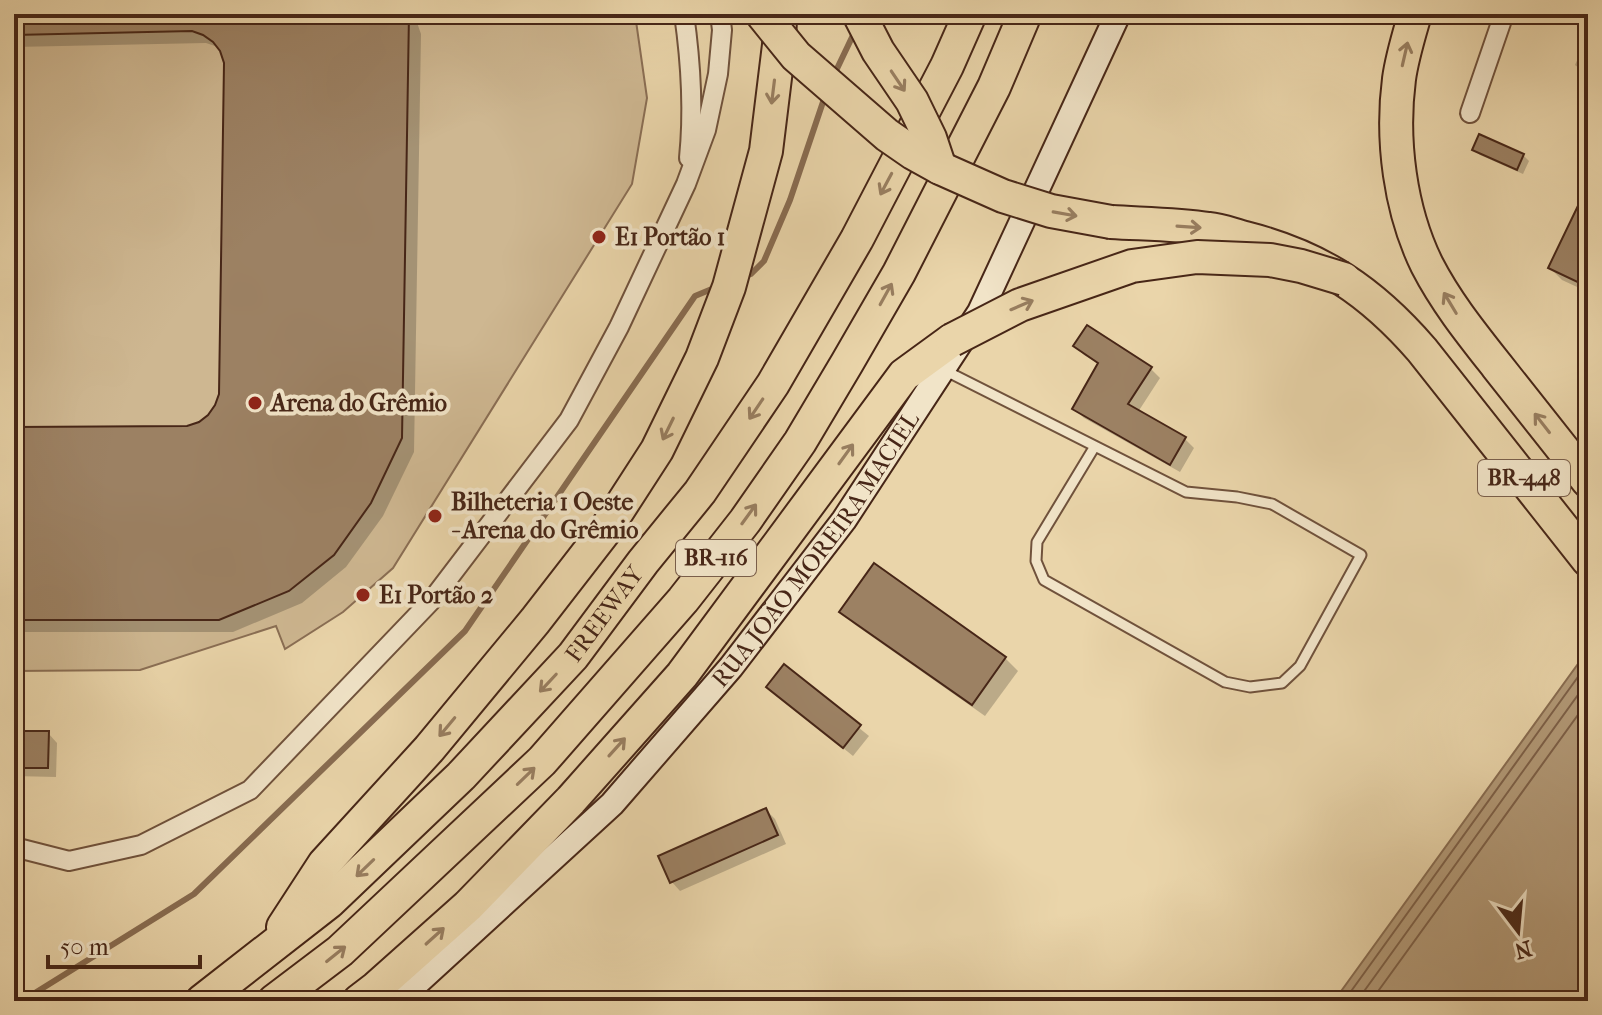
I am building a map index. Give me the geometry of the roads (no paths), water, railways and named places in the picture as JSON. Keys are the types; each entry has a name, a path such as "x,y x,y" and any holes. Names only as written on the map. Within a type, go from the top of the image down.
{"highway":[{"path":"762,14 796,56 848,102 887,135 940,168 1003,196 1051,211 1111,222 1211,229 1272,245 1305,257 1344,279"},
{"path":"268,950 324,864 429,749 535,621 604,532 657,450 702,358 729,287 766,151 780,14"},
{"path":"859,14 878,51 912,101 940,168"},
{"name":"FREEWAY","path":"202,1001 329,902 481,754 573,656 700,492 773,384 857,239 947,66 970,14"},
{"name":"FREEWAY","path":"274,1001 340,951 542,761 683,600 745,521 800,442 899,273 994,87 1025,14"},
{"name":"BR-448","path":"1415,14 1399,78 1396,115 1403,190 1413,228 1427,264 1455,313 1588,481"},
{"path":"359,1001 468,906 571,800 682,675 904,375 952,340 1020,305 1132,266 1197,257 1270,260 1344,279"},
{"name":"BR-448","path":"1344,279 1367,294 1399,324 1588,560"}],"street":[{"path":"684,14 692,96 686,184"},
{"path":"14,847 69,861 141,845 250,790 432,600 569,420 619,327 686,184 706,130 718,74 722,30 720,14"},
{"name":"RUA JOÃO MOREIRA MACIEL","path":"397,1001 612,804 731,667 844,520 980,312 1118,14"},
{"path":"1470,113 1504,14"}],"lane":[{"path":"942,369 1095,446 1186,492 1272,504 1361,555 1300,666 1282,683 1250,687 1225,682 1044,580 1036,561 1037,542 1095,446"}],"water":[{"path":"1588,650 1588,1001 1334,1001"}],"waterway":[{"path":"834,75 855,31"},
{"path":"745,276 764,261 790,200 826,93"},
{"path":"22,1001 194,894 465,631 695,296 719,286"}],"place":[{"name":"E1 Portão 1","path":"599,237"},
{"name":"Arena do Grêmio","path":"255,403"},
{"name":"Bilheteria 1 Oeste - Arena do Grêmio","path":"435,516"},
{"name":"E1 Portão 2","path":"363,595"}]}
